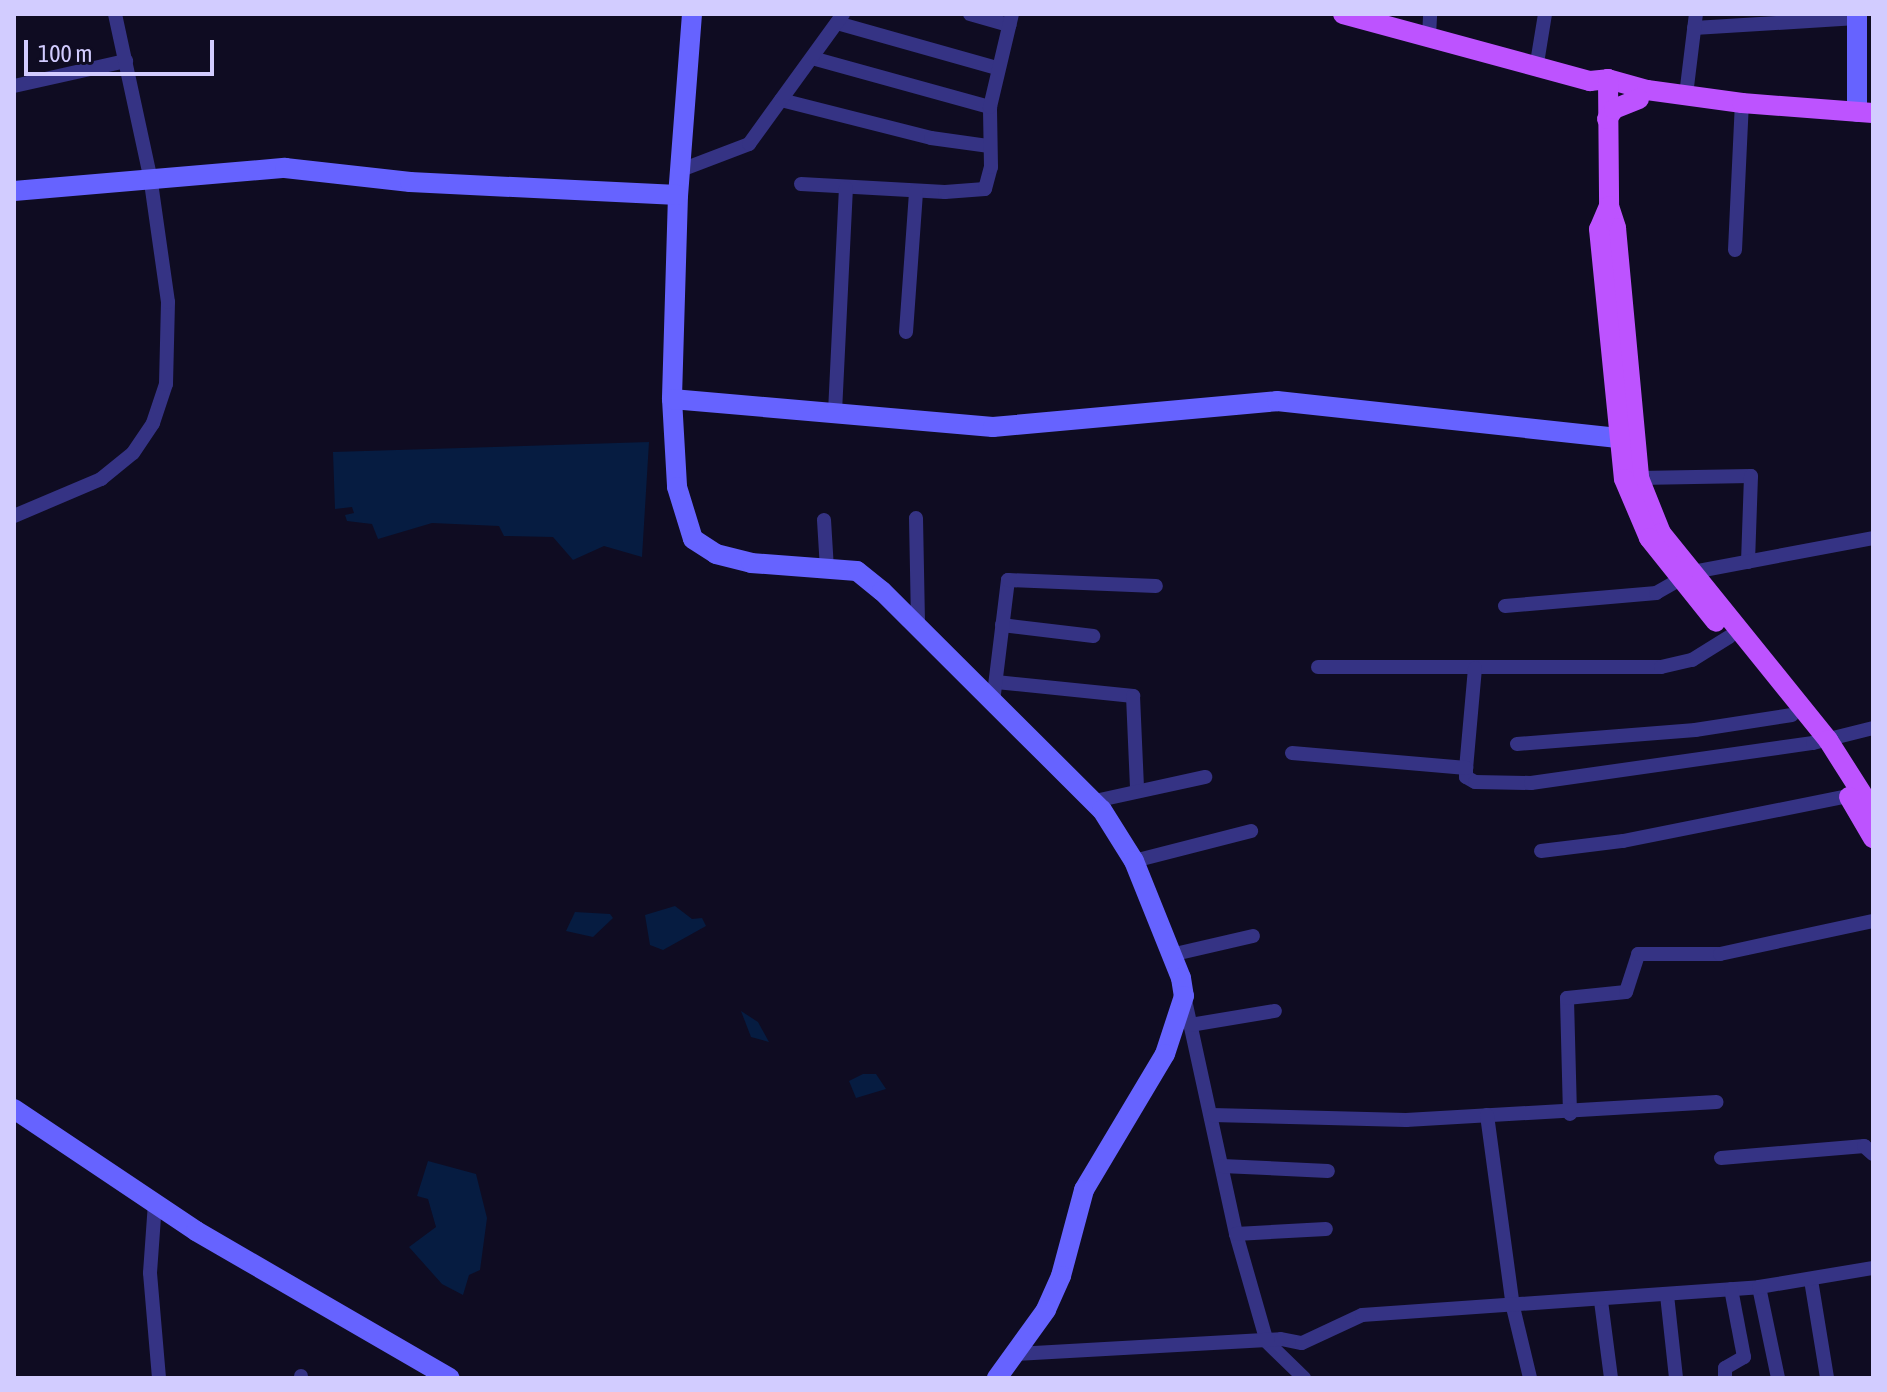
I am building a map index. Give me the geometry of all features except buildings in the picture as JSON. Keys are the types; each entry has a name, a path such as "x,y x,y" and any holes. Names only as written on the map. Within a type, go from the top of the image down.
{"main road":[{"path":"1343,14 1537,63 1639,99 1873,128"},
{"path":"1601,84 1686,95 1741,110 1865,113"},
{"path":"1601,84 1607,119 1609,206 1616,228 1639,478 1661,533 1687,577 1729,637 1792,715 1821,741 1873,838"},
{"path":"1607,119 1614,109 1639,99"},
{"path":"1609,206 1599,229 1618,438 1636,516 1821,741 1873,811"}],"street":[{"path":"14,516 101,479 133,453 153,423 166,384 168,302 150,176 115,14"},
{"path":"692,14 678,195 672,399 677,487 693,539 716,554 751,563 857,571 994,692 1095,801 1134,861 1175,954 1200,1083 1212,1115 1236,1234 1267,1342 1304,1378"},
{"path":"801,184 916,191 985,189 990,107 1010,19 970,14"},
{"path":"1429,36 1430,14"},
{"path":"1537,63 1545,14"},
{"path":"1686,95 1695,21 1857,16 1865,113"},
{"path":"681,170 738,152 781,100 840,18 997,68"},
{"path":"812,58 990,107"},
{"path":"14,86 126,61"},
{"path":"781,100 931,138 989,146"},
{"path":"1735,250 1741,110"},
{"path":"14,191 150,176 285,168 410,182 678,195"},
{"path":"835,412 846,188"},
{"path":"906,332 916,191"},
{"path":"672,399 993,427 1277,401 1618,438"},
{"path":"1639,478 1751,476 1748,562"},
{"path":"916,518 918,625"},
{"path":"824,520 827,569"},
{"path":"1505,606 1656,593 1687,577 1873,538"},
{"path":"994,692 1008,580 1156,586"},
{"path":"1002,625 1093,636"},
{"path":"1318,667 1671,666 1692,660 1729,637"},
{"path":"1475,668 1466,768 1470,781 1531,783 1821,741 1873,728"},
{"path":"994,692 1133,696 1137,789"},
{"path":"1517,744 1695,730 1792,715"},
{"path":"1292,753 1466,768"},
{"path":"1095,801 1137,789 1205,777"},
{"path":"1541,851 1623,841 1848,796"},
{"path":"1134,861 1251,831"},
{"path":"1570,1114 1567,998 1626,992 1638,954 1720,954 1873,921"},
{"path":"1175,954 1253,936"},
{"path":"997,1378 1046,1310 1061,1276 1084,1190 1145,1095 1165,1054 1184,996"},
{"path":"1190,1025 1275,1011"},
{"path":"1212,1115 1406,1120 1570,1114 1716,1102"},
{"path":"14,1109 155,1203 450,1378"},
{"path":"1487,1115 1513,1307 1530,1378"},
{"path":"1721,1158 1864,1146 1873,1154"},
{"path":"1222,1166 1328,1171"},
{"path":"155,1203 150,1273 159,1378"},
{"path":"1236,1234 1326,1229"},
{"path":"1015,1354 1308,1342 1362,1315 1601,1301 1759,1287 1873,1268"},
{"path":"1811,1280 1827,1378"},
{"path":"1759,1287 1778,1378"},
{"path":"1725,1378 1725,1368 1744,1357 1731,1289"},
{"path":"1667,1295 1676,1378"},
{"path":"1601,1301 1611,1378"}],"water":[{"path":"649,442 642,557 604,546 573,560 553,537 504,536 499,526 432,523 378,539 372,524 347,521 345,515 354,513 352,507 335,509 333,452"},
{"path":"675,906 692,919 702,918 706,926 663,950 650,945 645,915"},
{"path":"575,912 610,914 613,918 593,937 566,931"},
{"path":"741,1011 758,1022 769,1042 751,1037"},
{"path":"863,1074 876,1074 886,1089 856,1098 849,1081"},
{"path":"428,1161 476,1174 487,1218 480,1270 469,1275 463,1295 442,1284 409,1247 436,1227 428,1199 417,1196"}]}
